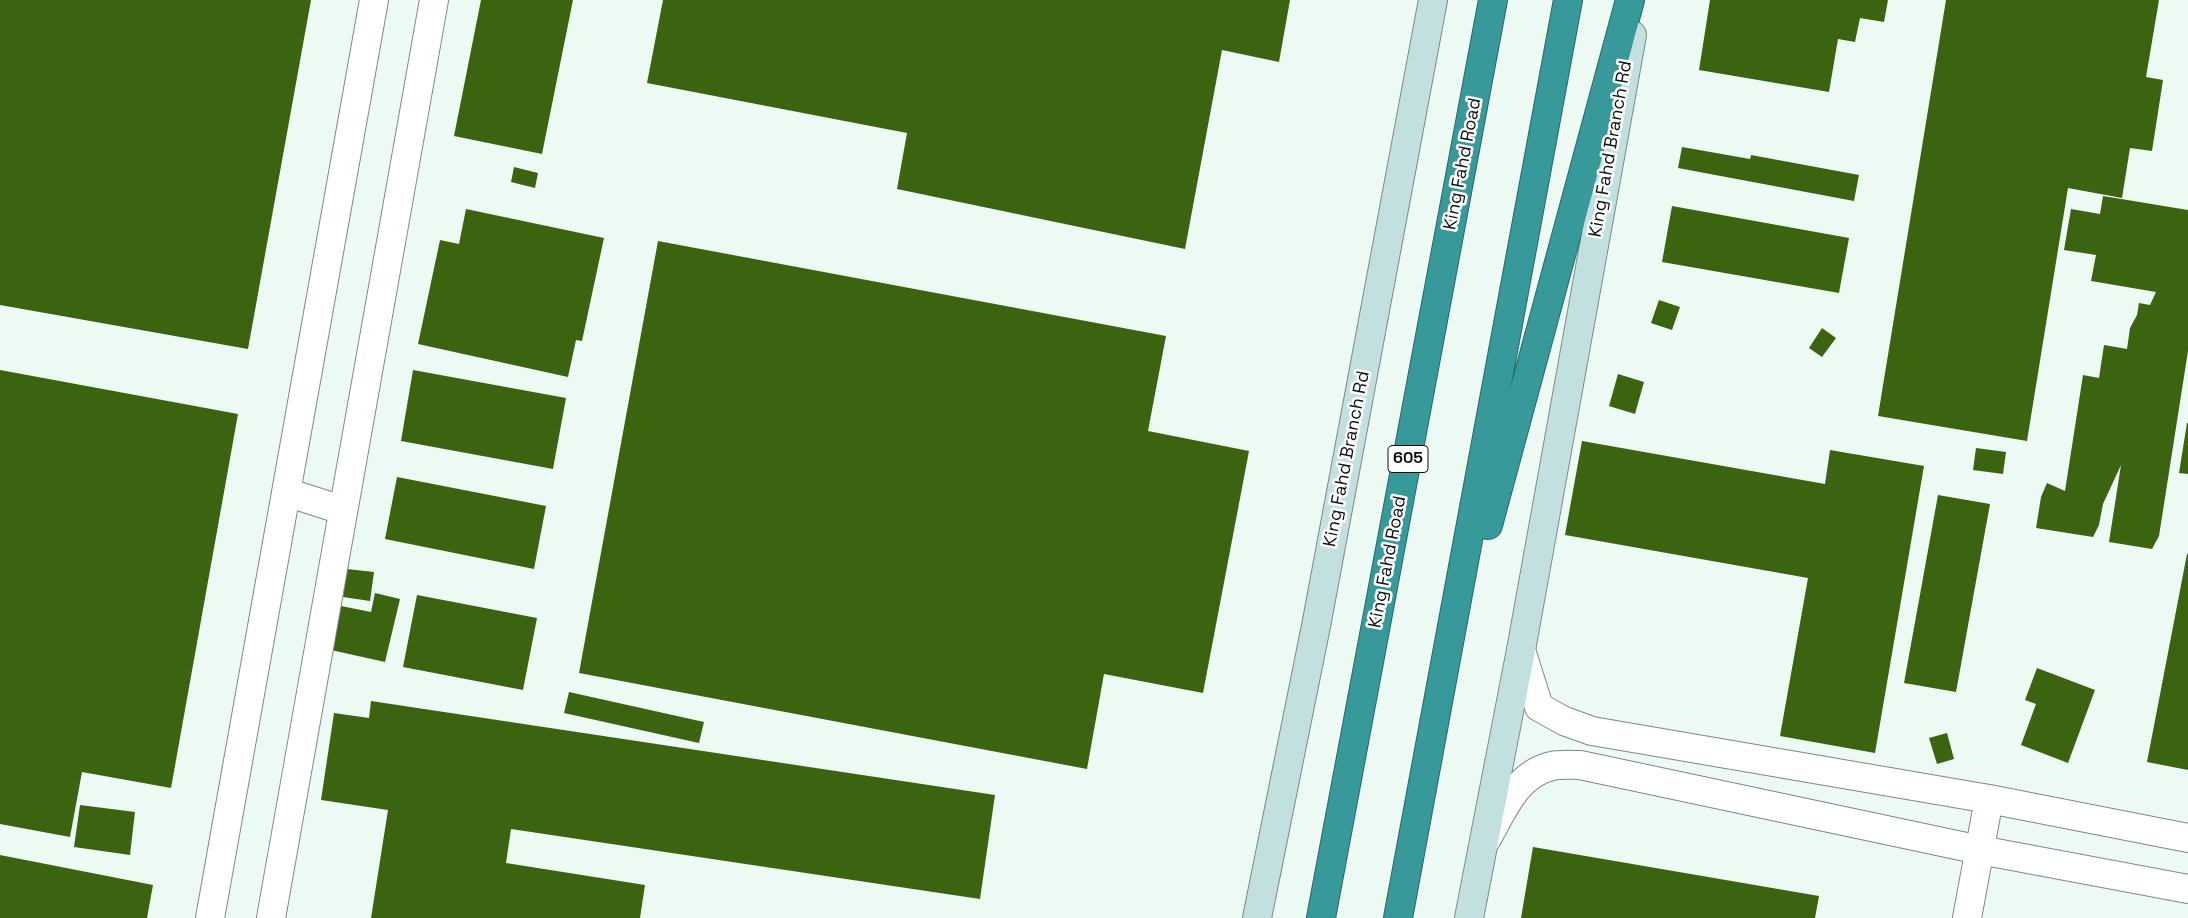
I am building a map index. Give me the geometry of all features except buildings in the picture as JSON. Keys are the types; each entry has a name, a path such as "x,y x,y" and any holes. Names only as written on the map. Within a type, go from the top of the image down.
{"highway":[{"name":"King Fahd Road","path":"1321,918 1494,0"},
{"path":"1398,918 1438,712 1568,0"},
{"path":"1438,712 1630,0"}],"main road":[{"name":"King Fahd Branch Rd","path":"1257,918 1314,636 1434,0"},
{"name":"King Fahd Branch Rd","path":"1469,918 1481,848 1521,650 1639,0"}],"street":[{"path":"210,918 374,0"},
{"path":"271,918 434,0"},
{"path":"286,492 342,510"},
{"path":"1521,650 1539,707 1564,721 1592,731 1989,799 2188,838"},
{"path":"1481,848 1516,788 1532,772 1553,765 1580,765 1980,850 2188,889"},
{"path":"1967,918 1989,799"}]}
